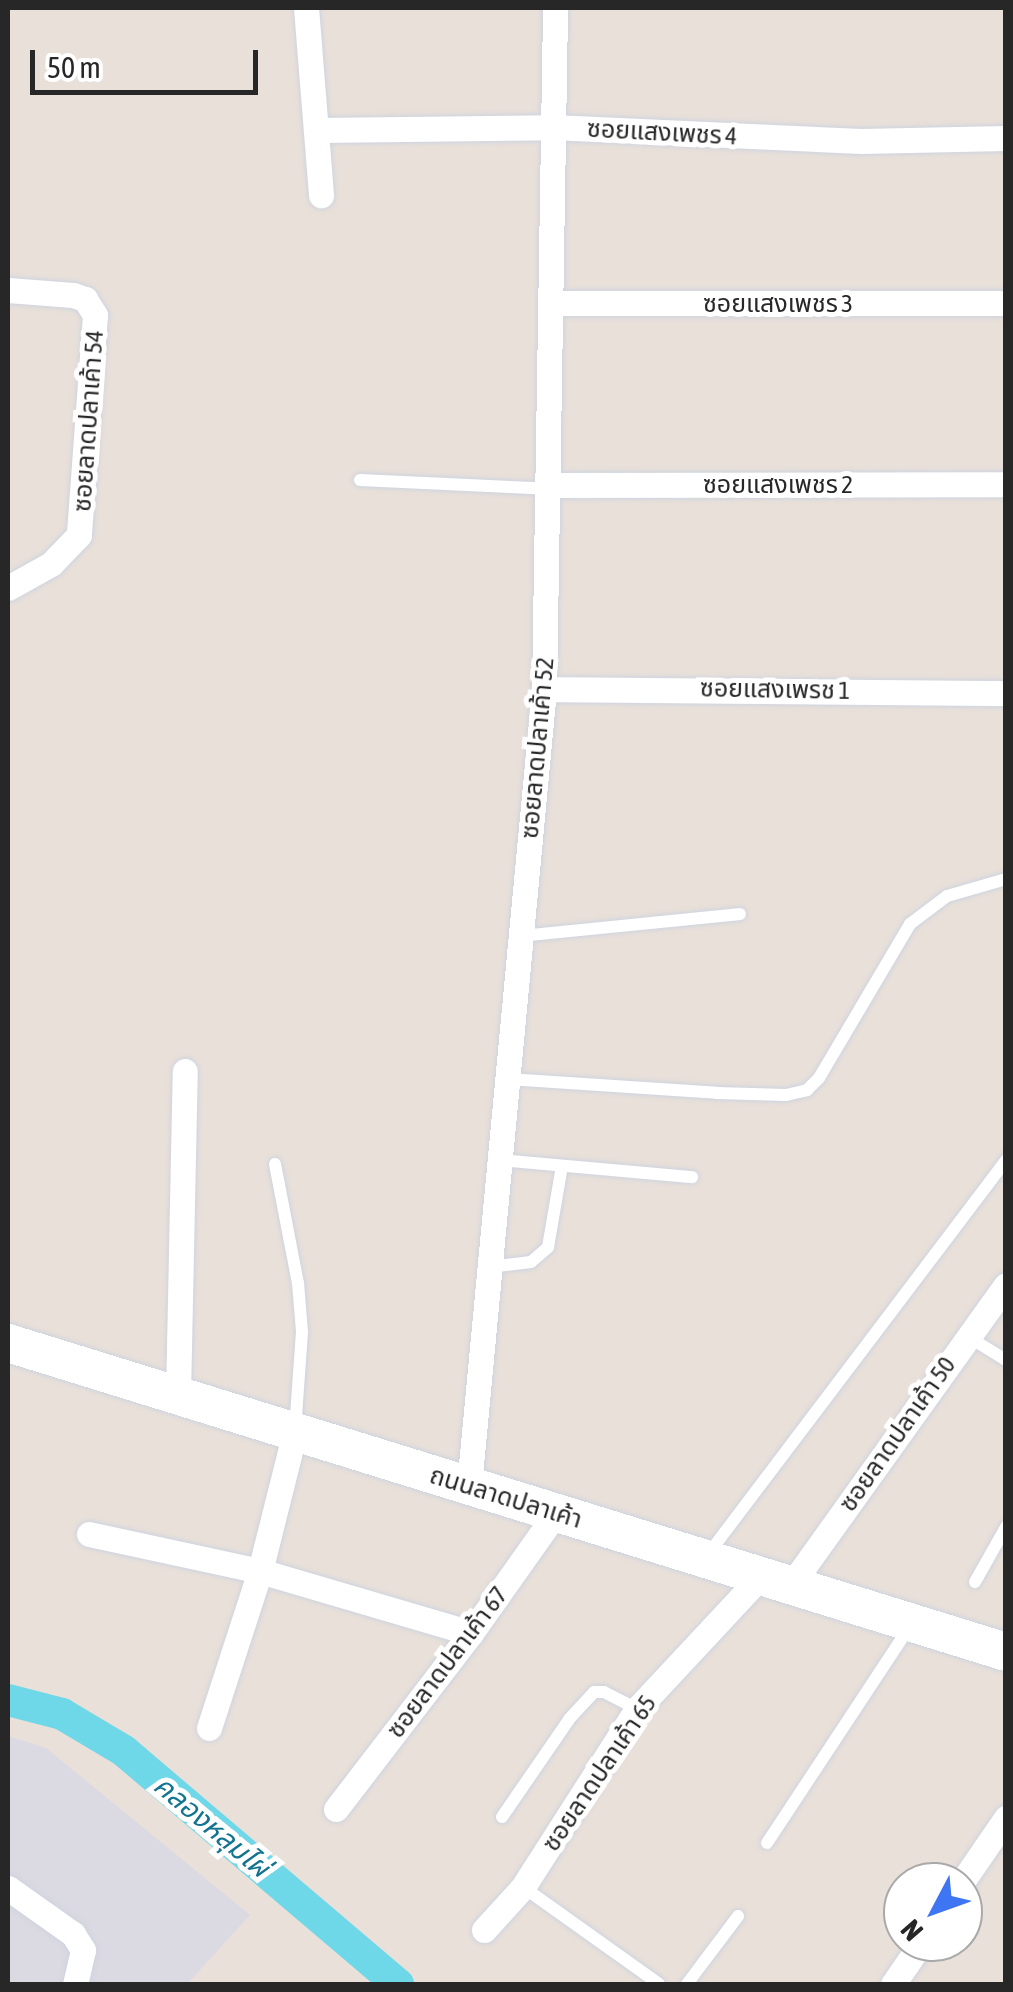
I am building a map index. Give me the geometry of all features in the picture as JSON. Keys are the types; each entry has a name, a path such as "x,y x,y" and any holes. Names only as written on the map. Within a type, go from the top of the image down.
{"main road":[{"name":"ถนนลาดปลาเค้า","path":"8,1343 1006,1652"}],"street":[{"path":"306,8 321,196"},
{"name":"ซอยลาดปลาเค้า 52","path":"469,1486 544,689 555,8"},
{"name":"ซอยแสงเพชร 4","path":"318,130 552,127 862,142 1006,138"},
{"name":"ซอยลาดปลาเค้า 54","path":"8,290 85,298 96,316 79,534 51,564 8,588"},
{"name":"ซอยแสงเพชร 3","path":"551,303 1006,303"},
{"name":"ซอยแสงเพชร 2","path":"550,487 1006,484"},
{"name":"ซอยแสงเพรช 1","path":"544,689 1006,693"},
{"path":"178,1396 185,1071"},
{"name":"ซอยลาดปลาเค้า 50","path":"776,1581 1006,1285"},
{"path":"209,1728 260,1571 295,1432"},
{"name":"ซอยลาดปลาเค้า 67","path":"336,1809 471,1633 556,1512"},
{"path":"89,1534 260,1571 471,1633"},
{"name":"ซอยลาดปลาเค้า 65","path":"484,1930 524,1887 637,1709 776,1581"},
{"path":"976,1862 1006,1818"},
{"path":"8,1888 73,1934 83,1950 75,1984"},
{"path":"893,1984 908,1962"}],"lane":[{"path":"360,480 550,487"},
{"path":"508,1080 717,1093 786,1095 807,1090 819,1078 910,924 947,896 1006,879"},
{"path":"520,936 740,914"},
{"path":"500,1160 692,1177"},
{"path":"704,1559 1006,1160"},
{"path":"274,1164 298,1283 302,1332 295,1432"},
{"path":"488,1267 531,1262 548,1247 562,1166"},
{"path":"967,1336 1006,1360"},
{"path":"975,1582 1006,1526"},
{"path":"767,1843 912,1623"},
{"path":"502,1817 570,1718 594,1692 604,1692 637,1709"},
{"path":"524,1887 659,1984"},
{"path":"687,1984 738,1916"}],"shaded area":[{"path":"8,1736 46,1748 250,1915 187,1984 8,1984"}],"waterway":[{"name":"คลองหลุมไผ่","path":"8,1700 62,1714 124,1751 398,1984"}]}
